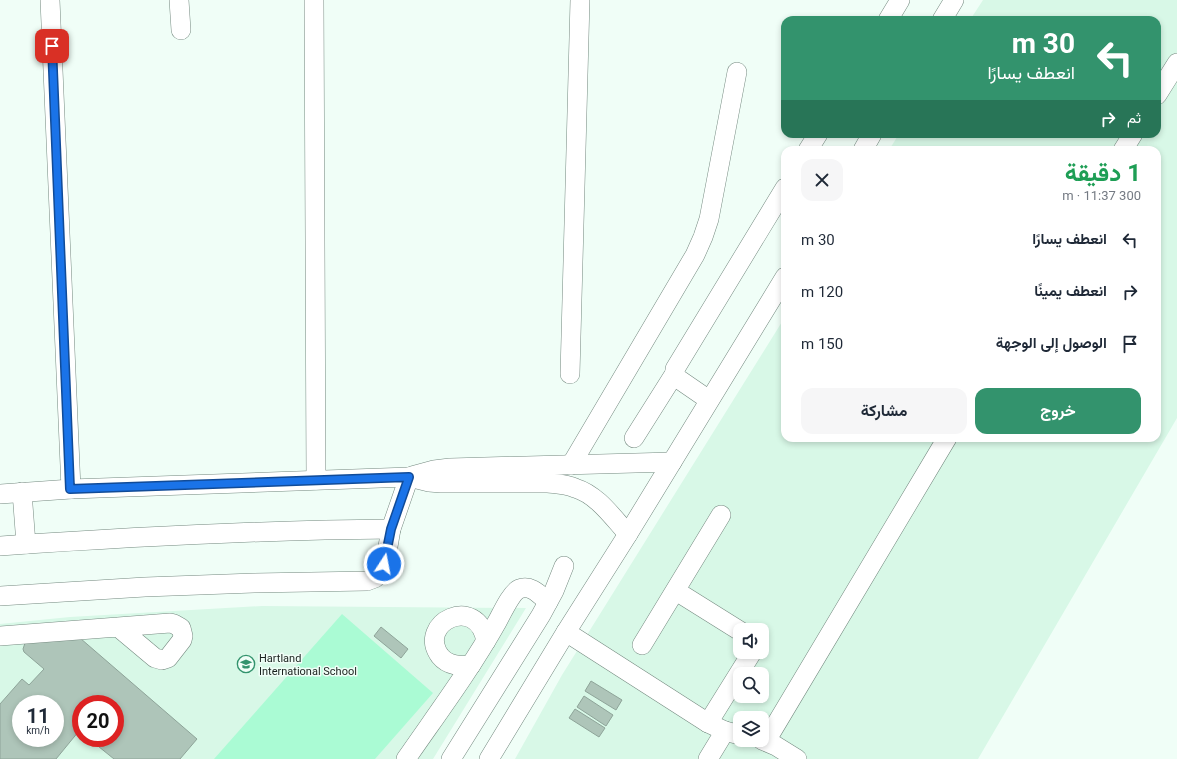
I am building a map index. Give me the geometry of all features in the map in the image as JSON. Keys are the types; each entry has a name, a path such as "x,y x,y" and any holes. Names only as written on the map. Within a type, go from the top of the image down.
{"street":[{"path":"50,0 70,489"},
{"path":"179,0 181,30"},
{"path":"314,0 316,480"},
{"path":"570,374 580,0"},
{"path":"890,16 900,0"},
{"path":"944,16 954,0"},
{"path":"1161,89 1177,63"},
{"path":"570,465 695,255 703,237 710,213 737,72"},
{"path":"709,400 676,378 675,369 781,195"},
{"path":"489,759 781,283"},
{"path":"634,438 675,373"},
{"path":"769,732 945,442"},
{"path":"0,596 246,584 367,582 375,578 381,572 391,529 409,477 419,473 450,468 672,462"},
{"path":"0,494 70,489 409,477 429,482 441,483 548,483 563,484 576,488 587,494 598,502 628,534"},
{"path":"22,492 26,544"},
{"path":"642,645 721,515"},
{"path":"0,546 248,531 391,529"},
{"path":"451,759 548,602 564,566"},
{"path":"406,759 471,665 505,607 516,592 521,588 532,589 548,602"},
{"path":"676,591 733,627"},
{"path":"471,665 456,665 448,663 442,658 435,645 437,630 447,619 462,615 476,620 484,632 486,641"},
{"path":"0,636 118,627"},
{"path":"566,632 708,723 733,733 708,759"},
{"path":"708,723 748,659"},
{"path":"769,743 797,759"}],"shaded area":[{"path":"983,0 1177,0 1177,418 978,759 515,759 562,675 781,323 781,442 1161,442 1161,146 892,146 896,138 1161,138 1161,16 973,16"},
{"name":"Hartland International School","path":"262,606 526,608 433,759 0,759 0,624 70,617"}],"green space":[{"path":"342,614 433,693 375,759 214,759"}],"building":[{"path":"381,627 408,649 401,658 374,636"},
{"path":"73,632 197,739 180,759 114,759 99,747 124,747 124,695 72,695 72,740 56,759 0,759 0,704 22,679 29,685 44,669 24,652 23,649 25,643"},
{"path":"591,681 622,700 616,710 585,691"},
{"path":"584,696 613,715 606,726 577,707"},
{"path":"575,709 605,728 599,737 569,718"}],"place":[{"name":"Hartland International School","path":"246,664"}],"route":[{"path":"52,46 70,489 409,477 391,529 384,564"}]}
